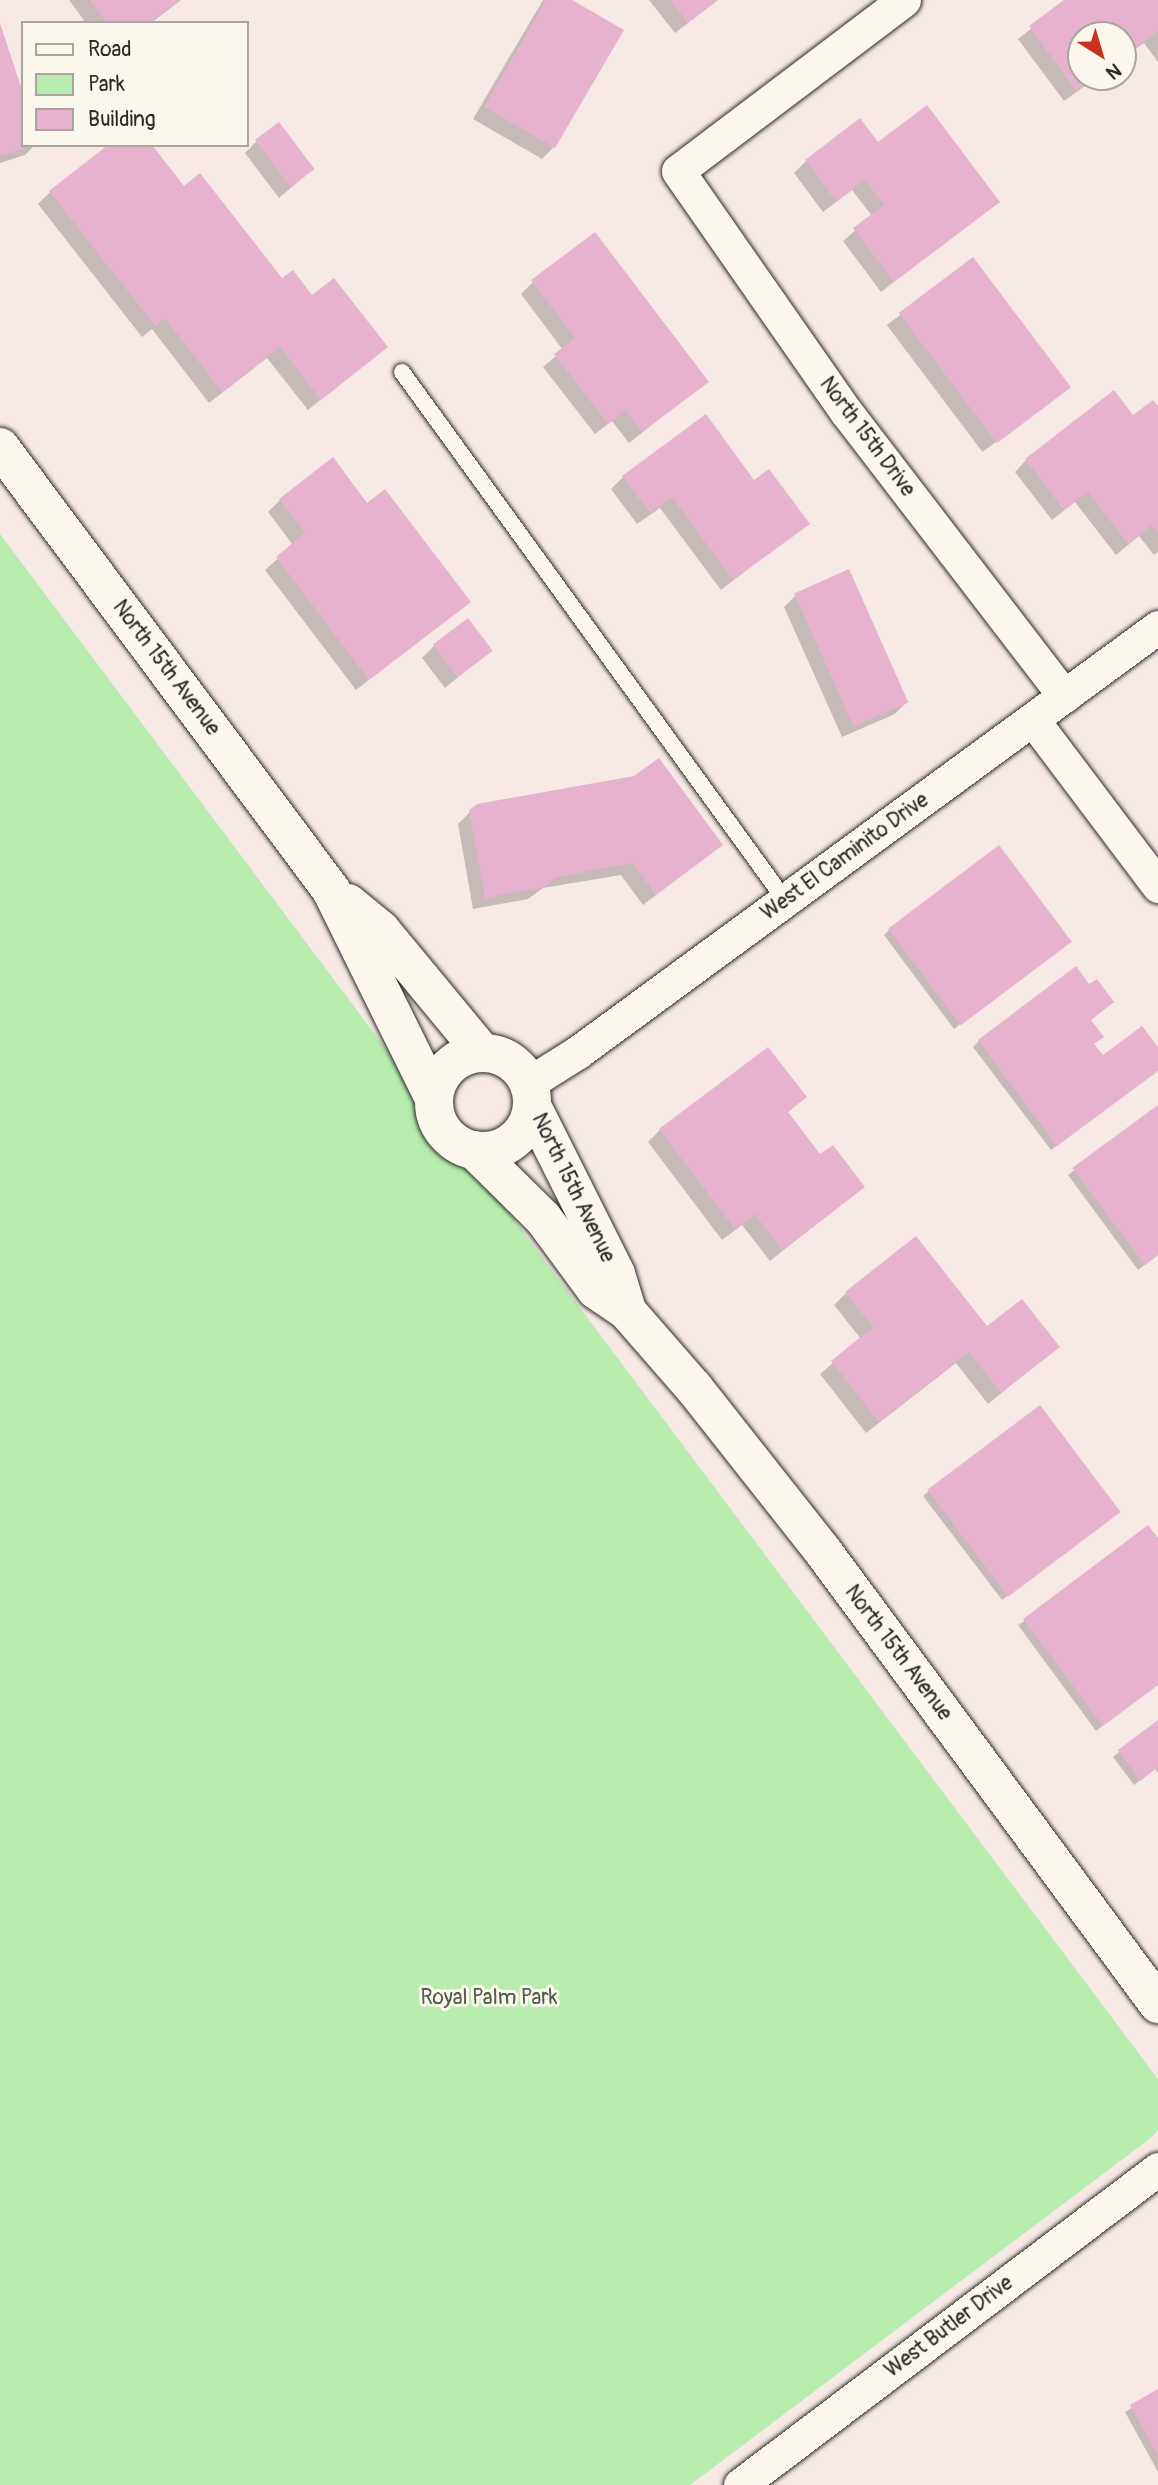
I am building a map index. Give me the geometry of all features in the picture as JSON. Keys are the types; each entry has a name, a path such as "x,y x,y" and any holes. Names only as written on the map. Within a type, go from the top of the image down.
{"street":[{"name":"North 15th Drive","path":"904,0 678,171 848,414 1064,696"},
{"name":"North 15th Avenue","path":"0,447 331,890 434,1098 441,1127 461,1146 490,1151 519,1135 531,1094"},
{"name":"West El Caminito Drive","path":"531,1094 579,1052 1158,627"},
{"path":"1033,720 1158,886"},
{"name":"North 15th Avenue","path":"331,890 381,930 482,1052 515,1064 616,1274 627,1311"},
{"path":"434,1098 445,1072 455,1061 482,1052"},
{"name":"North 15th Avenue","path":"474,1150 543,1218 596,1290 627,1311 694,1388 822,1550 1158,2004"},
{"name":"West Butler Drive","path":"740,2485 1158,2169"}],"lane":[{"path":"402,372 785,900"}],"green space":[{"name":"Royal Palm Park","path":"0,534 1158,2079 1158,2130 1152,2137 690,2485 0,2485"}],"building":[{"path":"90,0 180,0 152,21 106,21"},
{"path":"546,0 572,0 624,30 555,148 484,107"},
{"path":"670,0 717,0 688,23"},
{"path":"1064,0 1158,0 1158,31 1137,46 1137,21 1067,21 1067,79 1029,26"},
{"path":"0,23 21,87 21,147 30,147 0,156"},
{"path":"927,105 1000,202 894,282 853,228 884,205 865,180 836,201 805,160 860,118 878,142"},
{"path":"279,122 315,169 291,187 255,140"},
{"path":"105,147 154,147 184,186 200,173 282,278 293,270 312,295 334,278 388,347 321,400 280,347 222,392 165,318 155,326 49,191"},
{"path":"595,232 709,382 642,432 625,410 608,424 554,354 575,338 531,280"},
{"path":"973,257 1071,387 997,443 899,313"},
{"path":"1114,390 1133,415 1153,400 1158,406 1158,533 1152,525 1128,544 1088,492 1064,510 1025,459"},
{"path":"706,414 754,480 769,469 810,524 733,580 672,497 650,513 622,476"},
{"path":"333,457 367,503 385,489 471,602 369,680 276,557 305,533 279,499"},
{"path":"849,569 908,702 854,727 794,593"},
{"path":"468,618 493,651 458,677 433,644"},
{"path":"659,758 723,845 656,895 633,863 557,877 542,888 485,898 469,810 477,804 634,776"},
{"path":"999,845 1072,942 961,1025 888,929"},
{"path":"1076,966 1089,984 1097,979 1114,1002 1091,1020 1104,1037 1094,1044 1103,1055 1142,1026 1158,1047 1158,1071 1057,1146 978,1040"},
{"path":"768,1047 807,1097 788,1112 820,1154 833,1145 865,1187 782,1251 755,1214 735,1229 659,1129"},
{"path":"1158,1105 1158,1255 1145,1265 1072,1168"},
{"path":"916,1236 987,1326 1022,1299 1060,1347 1001,1393 969,1352 879,1422 831,1361 873,1327 845,1292"},
{"path":"1040,1405 1121,1512 1008,1597 927,1490"},
{"path":"1148,1525 1158,1538 1158,1685 1103,1726 1023,1619"},
{"path":"1158,1720 1158,1767 1140,1781 1118,1750"},
{"path":"1158,2389 1158,2456 1130,2405"}]}
